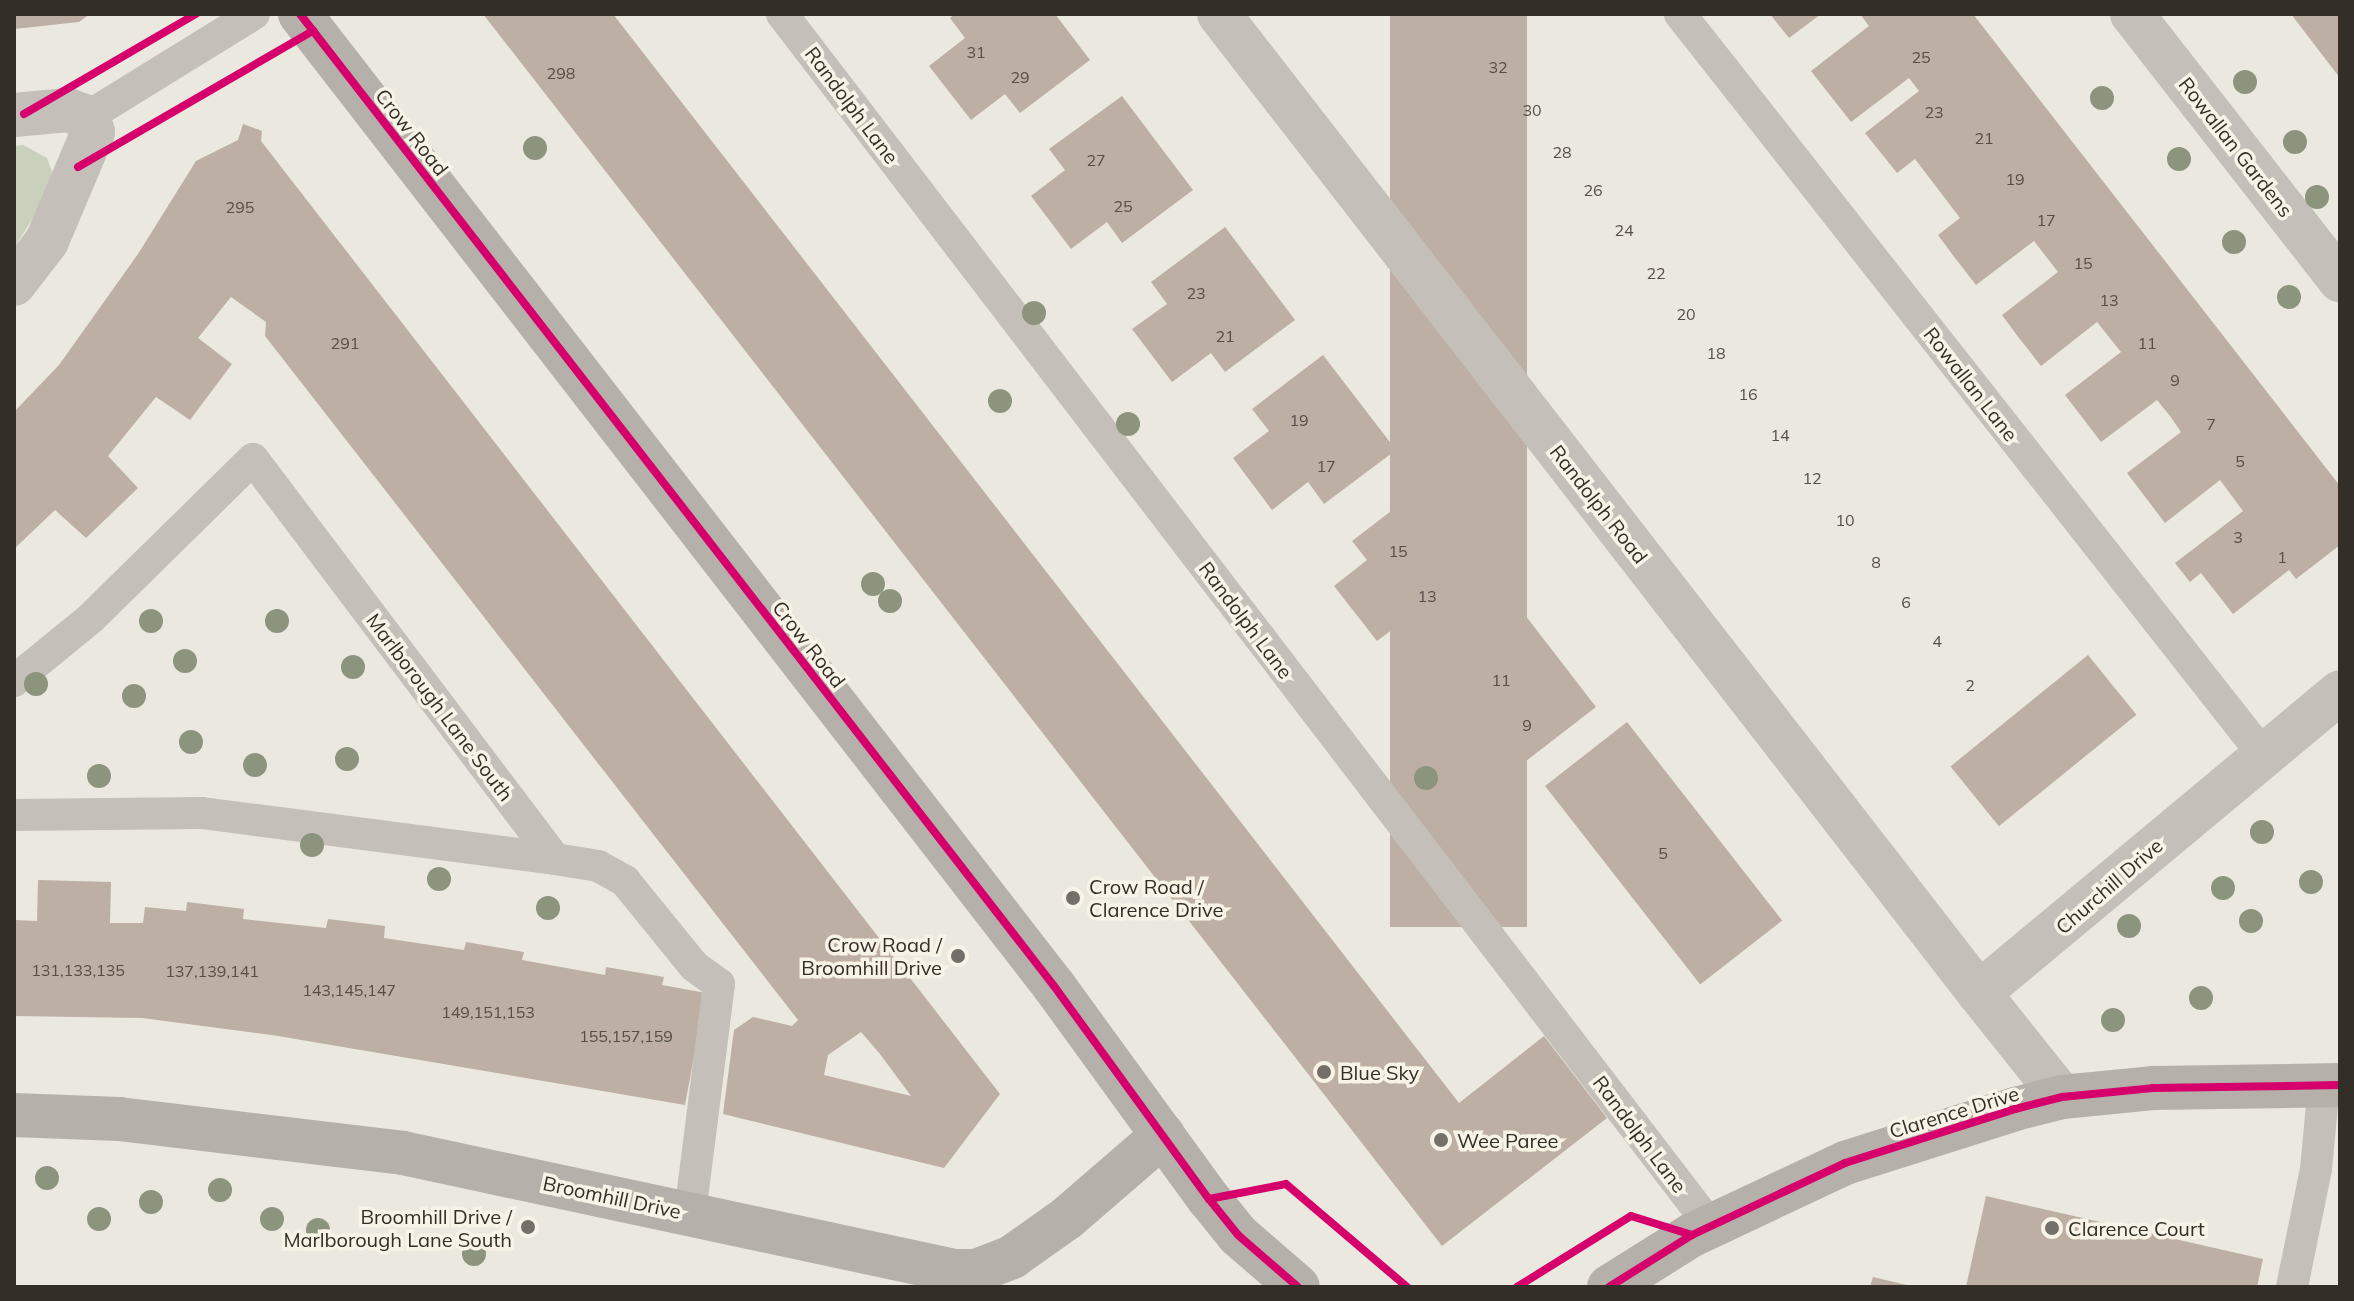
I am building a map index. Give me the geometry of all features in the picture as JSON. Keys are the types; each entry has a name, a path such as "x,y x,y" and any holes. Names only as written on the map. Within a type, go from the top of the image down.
{"street":[{"name":"Crow Road","path":"300,14 1060,995 1238,1235 1298,1287"},
{"name":"Randolph Road","path":"1219,14 1979,993"},
{"name":"Rowallan Gardens","path":"2132,14 2340,280"},
{"path":"14,115 68,110 87,117 93,132 47,241 14,284"},
{"name":"Churchill Drive","path":"1979,993 2262,753 2340,692"},
{"path":"1979,993 2062,1097"},
{"name":"Clarence Drive","path":"1609,1287 1710,1225 1845,1163 2062,1097 2153,1088 2332,1085"},
{"name":"Broomhill Drive","path":"14,1115 119,1119 388,1151 690,1214 979,1282 1051,1230 1163,1135"}],"lane":[{"path":"87,117 254,14"},
{"name":"Randolph Lane","path":"782,14 1710,1225"},
{"name":"Rowallan Lane","path":"1680,14 2262,753"},
{"name":"Marlborough Lane South","path":"14,681 91,618 253,459 555,859"},
{"path":"14,815 202,813 555,859 598,866 625,881 694,966 719,984 690,1214"},
{"path":"2292,1287 2332,1085"}],"green space":[{"path":"23,145 47,158 52,172 42,204 14,248 14,146"}],"building":[{"path":"14,14 90,14 79,22 14,29"},
{"path":"483,14 613,14 1459,1103 1544,1036 1607,1118 1442,1246"},
{"path":"955,14 1055,14 1090,60 1020,113 1005,94 971,120 929,66 965,38 950,18"},
{"path":"1390,14 1527,14 1527,927 1390,927"},
{"path":"1770,14 1821,14 1789,38"},
{"path":"1860,14 1973,14 2340,486 2340,545 2296,579 2289,570 2233,614 2201,573 2190,582 2175,563 2243,511 2220,480 2165,523 2127,473 2181,432 2157,400 2101,442 2065,395 2121,352 2097,322 2041,366 2019,338 2002,315 2058,272 2034,241 1976,285 1955,258 1938,235 1960,218 1915,159 1897,173 1865,133 1919,91 1909,78 1851,122 1811,71 1869,26"},
{"path":"2291,14 2340,14 2340,78 2320,52"},
{"path":"1122,96 1193,190 1122,243 1107,222 1071,249 1031,196 1065,170 1049,149"},
{"path":"243,124 262,131 261,141 1000,1094 944,1168 723,1114 734,1030 753,1017 792,1026 798,1020 265,336 266,322 231,297 198,338 232,364 190,420 156,397 108,456 138,488 86,538 55,510 14,549 14,412 59,365 138,254 196,161 238,140","holes":["861,1032 911,1096 824,1075 828,1055"]},
{"path":"1225,227 1295,320 1225,372 1211,353 1172,382 1132,329 1167,304 1151,282"},
{"path":"1323,355 1396,450 1324,504 1308,482 1272,510 1233,458 1269,431 1252,409"},
{"path":"1425,485 1498,578 1428,633 1414,613 1377,641 1334,586 1367,560 1352,541"},
{"path":"1525,615 1596,707 1526,761 1511,742 1474,770 1435,718 1471,690 1454,670"},
{"path":"2088,655 2136,715 1999,826 1950,766"},
{"path":"1627,722 1782,921 1700,985 1545,786"},
{"path":"38,880 111,882 110,923 143,923 145,907 186,911 187,902 244,909 243,919 326,928 328,919 385,926 384,938 464,950 466,942 524,952 522,960 605,975 606,967 664,977 662,985 706,993 685,1105 272,1035 142,1018 14,1016 14,920 37,921"},
{"name":"Clarence Court","path":"1986,1196 2263,1259 2257,1287 1966,1287"},
{"path":"1873,1277 1911,1286 1911,1287 1870,1287"}],"cycle path":[{"path":"24,114 196,14"},
{"path":"300,14 1054,986 1209,1199 1238,1235 1298,1287"},
{"path":"78,167 313,31"},
{"path":"1609,1287 1692,1235 1845,1163 2015,1109 2062,1097 2153,1088 2340,1085"},
{"path":"1209,1199 1286,1184 1407,1287"},
{"path":"1517,1287 1631,1216 1692,1235"}],"place":[{"name":"Crow Road / Clarence Drive","path":"1073,898"},
{"name":"Crow Road / Broomhill Drive","path":"958,956"},
{"name":"Blue Sky","path":"1324,1072"},
{"name":"Wee Paree","path":"1441,1140"},
{"name":"Broomhill Drive / Marlborough Lane South","path":"528,1227"},
{"name":"Clarence Court","path":"2052,1228"}]}
